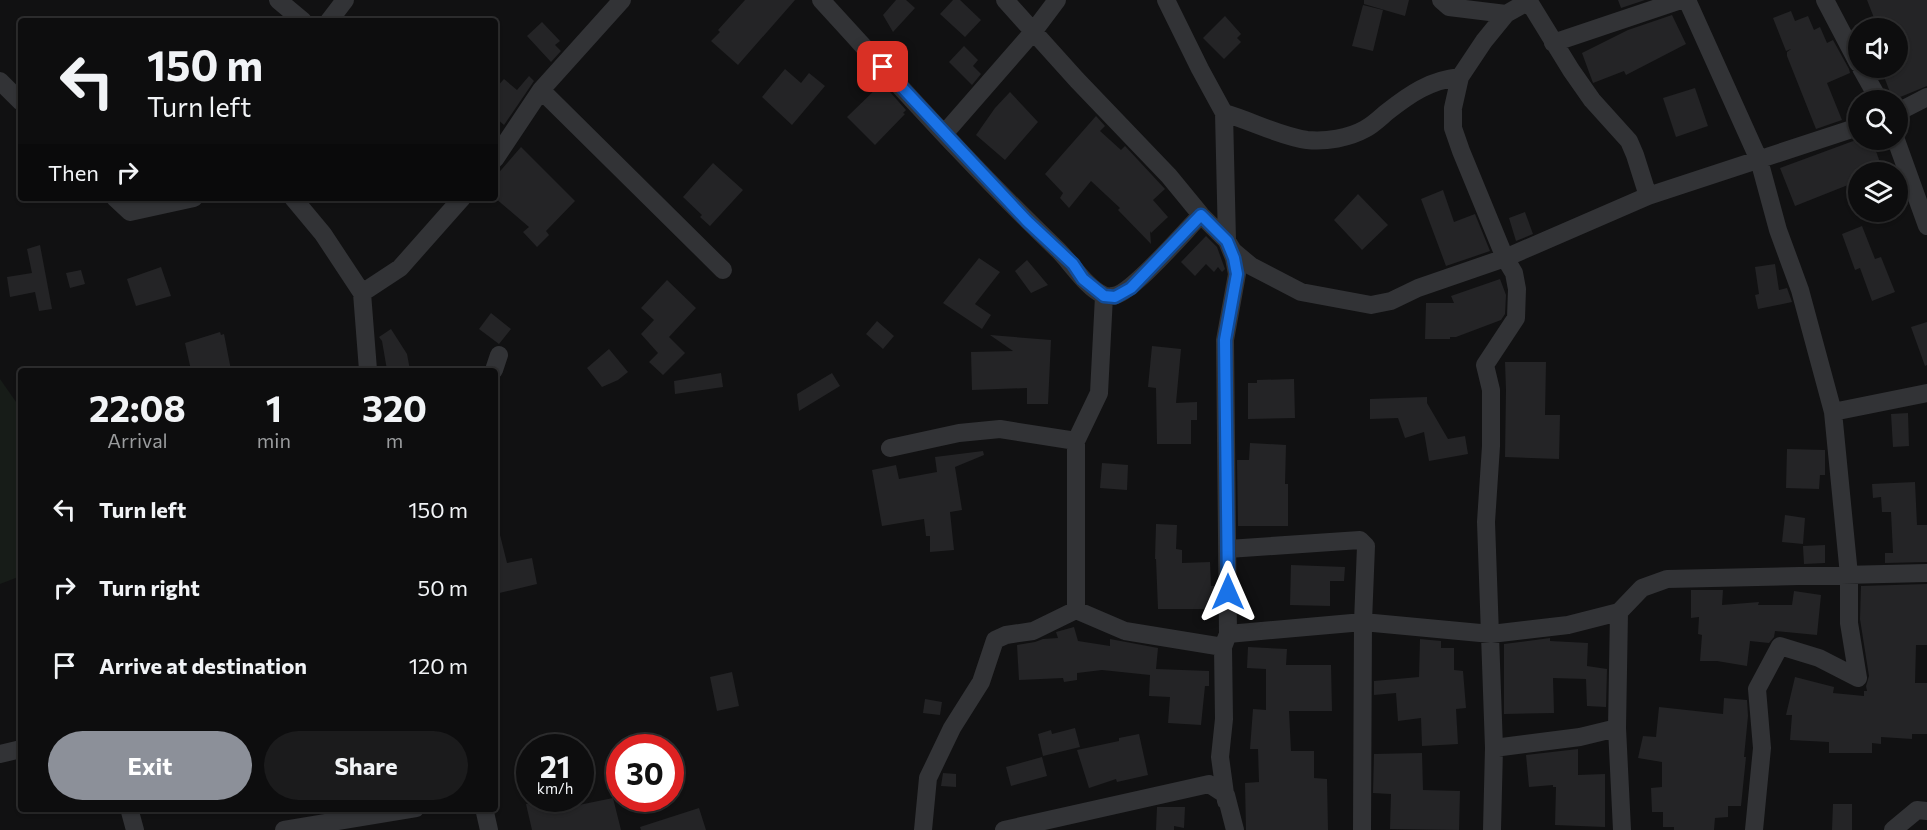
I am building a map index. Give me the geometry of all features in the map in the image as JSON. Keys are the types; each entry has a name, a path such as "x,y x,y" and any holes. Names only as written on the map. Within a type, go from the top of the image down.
{"street":[{"path":"278,0 299,18"},
{"path":"331,18 345,0"},
{"path":"498,155 542,90 621,0"},
{"path":"821,0 1027,221 1073,264 1083,279 1104,296 1115,297 1131,288 1201,215"},
{"path":"1005,0 1162,168 1201,215 1227,241 1233,251 1251,266 1301,292 1371,305 1391,301 1418,288 1505,258 1648,196 1848,130"},
{"path":"945,135 1033,32 1057,0"},
{"path":"1166,0 1224,113 1227,241 1237,274 1225,340 1228,549 1224,719 1220,757 1235,830"},
{"path":"1442,0 1449,7 1506,14"},
{"path":"1553,43 1681,0"},
{"path":"1687,0 1760,160 1778,230 1800,290 1833,412 1850,575 1849,622 1858,678 1819,658 1780,646 1757,689 1762,748 1754,830"},
{"path":"1825,0 1848,44"},
{"path":"1492,830 1494,748 1486,522 1491,446 1491,390 1485,365 1516,318 1517,289 1514,273 1505,258 1453,128 1453,108 1460,77 1484,41 1506,14 1528,1 1553,43 1592,100 1629,141 1648,196"},
{"path":"1224,113 1279,133 1308,140 1336,139 1366,129 1395,106 1425,87 1442,79 1460,77"},
{"path":"0,81 18,99"},
{"path":"542,90 723,270"},
{"path":"1908,107 1927,97"},
{"path":"1900,150 1927,225"},
{"path":"118,201 130,212 180,201"},
{"path":"296,201 323,234 362,293 368,368"},
{"path":"362,293 400,268 459,201"},
{"path":"1076,610 1076,441 1099,393 1104,296"},
{"path":"1833,412 1927,393"},
{"path":"890,448 959,433 1000,429 1076,441"},
{"path":"1228,549 1360,540 1366,546 1363,622 1362,830"},
{"path":"923,830 928,778 952,728 981,682 995,640 1006,635 1033,631 1076,610 1125,631 1226,641 1363,622 1491,634 1568,625 1619,612 1642,588 1667,579 1927,573"},
{"path":"1619,612 1617,728 1622,830"},
{"path":"1494,748 1581,737 1617,728"},
{"path":"0,754 18,750"},
{"path":"1004,830 1209,784 1226,795"},
{"path":"1223,830 1226,795"},
{"path":"1893,830 1917,810 1927,810"},
{"path":"130,812 135,830"},
{"path":"284,830 392,812"},
{"path":"485,812 489,830"}],"shaded area":[{"path":"0,379 18,405 18,577 0,584"}],"building":[{"path":"745,0 795,0 738,65 711,41"},
{"path":"896,0 906,0 915,8 893,32 883,15"},
{"path":"953,0 960,0 981,20 965,37 940,14"},
{"path":"1364,0 1409,0 1405,16 1364,4"},
{"path":"1618,0 1645,0 1621,8"},
{"path":"1867,0 1927,0 1927,86 1908,94 1908,90 1889,90 1885,78 1908,78 1908,18 1874,18"},
{"path":"1363,5 1383,10 1373,51 1352,46"},
{"path":"1791,11 1795,21 1808,16 1814,30 1820,27 1827,43 1833,40 1848,67 1848,74 1827,83 1842,120 1816,129 1787,56 1787,52 1791,49 1786,51 1773,18"},
{"path":"1672,15 1686,44 1626,75 1624,71 1593,83 1582,53 1628,30"},
{"path":"1225,16 1241,34 1237,38 1241,42 1224,59 1203,38"},
{"path":"542,22 560,41 555,45 561,51 551,62 527,36"},
{"path":"964,46 978,60 973,66 981,74 972,85 949,62"},
{"path":"785,69 801,83 809,73 825,86 792,125 762,97"},
{"path":"529,76 534,81 504,125 498,120 498,86 504,79 517,90"},
{"path":"882,83 906,110 903,113 905,114 875,145 847,117"},
{"path":"1695,88 1708,126 1676,137 1663,98"},
{"path":"1010,92 1038,122 1005,160 976,135 995,108"},
{"path":"1096,116 1105,126 1100,131 1121,150 1125,146 1165,189 1153,200 1168,217 1151,233 1150,231 1151,244 1118,210 1120,208 1091,181 1069,208 1060,198 1063,193 1045,174"},
{"path":"1848,143 1848,150 1876,150 1880,162 1848,162 1848,185 1795,206 1780,168"},
{"path":"521,147 575,201 546,231 549,235 537,247 523,232 529,227 498,201 498,174"},
{"path":"713,163 743,190 710,226 683,197"},
{"path":"1443,190 1454,222 1475,214 1490,251 1446,266 1421,199"},
{"path":"1358,194 1388,225 1362,250 1334,220"},
{"path":"1525,212 1533,234 1516,241 1509,218"},
{"path":"1862,226 1875,259 1881,257 1895,292 1872,301 1860,268 1855,270 1842,234"},
{"path":"1206,236 1217,247 1225,269 1222,272 1218,267 1214,272 1206,264 1195,276 1181,262"},
{"path":"40,245 52,309 39,311 35,292 10,297 7,277 32,273 27,249"},
{"path":"979,258 1000,272 975,304 991,315 982,329 943,303"},
{"path":"1027,260 1048,285 1031,293 1015,271"},
{"path":"1775,264 1779,290 1787,288 1792,302 1758,309 1755,295 1759,294 1755,267"},
{"path":"161,267 171,296 136,306 127,279"},
{"path":"81,270 85,284 70,288 66,273"},
{"path":"1500,279 1506,295 1505,314 1501,320 1456,337 1450,337 1450,339 1425,339 1426,303 1454,303 1451,296"},
{"path":"667,280 696,308 669,337 685,353 663,375 649,362 658,353 641,334 654,320 641,308"},
{"path":"491,313 511,329 499,344 479,329"},
{"path":"877,321 894,336 883,349 866,334"},
{"path":"1927,322 1927,365 1925,366 1911,327"},
{"path":"391,329 407,354 410,368 387,368 382,341 379,337"},
{"path":"220,332 221,335 224,334 231,368 191,368 185,343"},
{"path":"990,335 1051,340 1048,404 1027,404 1027,388 972,390 971,352 1013,351"},
{"path":"1152,346 1181,349 1176,403 1197,402 1197,420 1191,420 1191,444 1157,444 1156,388 1148,387"},
{"path":"609,349 628,372 618,380 602,387 587,368"},
{"path":"1505,362 1546,362 1545,415 1560,415 1559,459 1505,457"},
{"path":"721,373 723,387 675,394 674,381"},
{"path":"832,373 840,386 799,411 797,394"},
{"path":"1294,379 1295,418 1248,419 1248,383 1257,383 1257,380"},
{"path":"1427,397 1427,403 1448,439 1465,436 1468,454 1429,461 1424,432 1405,438 1398,418 1370,419 1370,399"},
{"path":"1908,413 1909,446 1893,447 1891,414"},
{"path":"1250,443 1286,445 1285,484 1288,484 1288,526 1238,526 1237,460 1249,460"},
{"path":"1787,449 1825,450 1825,475 1820,475 1819,489 1786,488"},
{"path":"983,451 984,455 955,467 962,510 950,512 954,550 930,552 930,536 926,536 924,519 882,526 872,470 896,465 899,479 937,472 935,457"},
{"path":"1102,463 1128,465 1127,490 1100,488"},
{"path":"1915,482 1917,525 1927,525 1927,562 1885,563 1885,553 1893,553 1891,512 1882,512 1881,497 1873,498 1872,484"},
{"path":"1785,515 1805,518 1803,544 1782,542"},
{"path":"1156,524 1177,525 1176,549 1182,550 1182,563 1210,562 1211,586 1216,586 1216,609 1158,609 1155,559"},
{"path":"498,535 500,535 507,563 532,558 537,584 498,593"},
{"path":"1825,545 1825,563 1804,564 1803,546"},
{"path":"1291,565 1345,567 1344,581 1330,581 1330,606 1290,605"},
{"path":"1927,584 1927,645 1916,645 1915,683 1927,683 1927,734 1912,734 1912,739 1881,737 1881,744 1872,743 1872,753 1829,753 1829,742 1790,740 1792,715 1786,715 1795,677 1834,687 1833,693 1864,696 1864,691 1867,691 1869,676 1860,619 1861,586"},
{"path":"1691,590 1723,590 1722,605 1759,602 1758,605 1792,605 1794,591 1821,595 1817,635 1775,631 1769,643 1750,641 1747,666 1700,661 1702,635 1698,634 1699,617 1691,618"},
{"path":"1074,627 1078,641 1110,646 1110,639 1158,648 1156,669 1209,671 1209,686 1205,686 1201,725 1168,723 1170,697 1149,696 1150,675 1102,670 1077,673 1077,680 1064,682 1063,678 1019,680 1017,645 1058,638 1056,632"},
{"path":"1550,638 1550,641 1588,643 1587,666 1607,669 1606,707 1587,706 1586,679 1553,678 1554,713 1504,714 1504,644"},
{"path":"1420,639 1441,641 1441,648 1454,648 1454,670 1463,671 1466,708 1456,709 1458,744 1422,746 1421,718 1398,721 1396,693 1374,695 1374,681 1419,677"},
{"path":"1248,647 1287,649 1286,665 1331,665 1332,711 1289,711 1291,751 1314,751 1314,778 1327,779 1328,830 1246,830 1245,783 1259,782 1258,749 1250,749 1253,709 1266,710 1266,669 1247,668"},
{"path":"732,672 739,706 717,711 710,677"},
{"path":"1724,698 1747,700 1748,716 1744,757 1746,757 1741,806 1728,806 1728,817 1715,818 1714,830 1674,830 1674,827 1663,827 1663,812 1652,812 1651,788 1662,787 1662,762 1638,758 1643,736 1656,737 1659,707 1723,714"},
{"path":"925,699 942,702 940,715 923,713"},
{"path":"1075,728 1080,747 1043,756 1038,734 1051,730 1052,734"},
{"path":"1139,734 1148,775 1117,782 1116,779 1089,788 1077,750"},
{"path":"1578,749 1578,775 1605,774 1605,827 1555,825 1556,787 1553,785 1529,787 1526,755"},
{"path":"1422,753 1423,790 1460,791 1459,830 1390,829 1391,794 1373,793 1374,754"},
{"path":"1042,757 1047,776 1011,786 1006,767"},
{"path":"943,773 956,774 956,787 941,786"},
{"path":"606,799 606,812 616,812 621,830 532,830 528,812 594,812 594,802"},
{"path":"1833,804 1852,804 1852,830 1832,830"},
{"path":"1157,807 1185,807 1184,828 1174,826 1174,830 1156,830"},
{"path":"699,808 706,830 641,830 640,827"}],"route":[{"path":"883,67 1027,221 1073,264 1083,279 1104,296 1115,297 1131,288 1201,215 1227,241 1237,274 1225,340 1228,592"}]}
